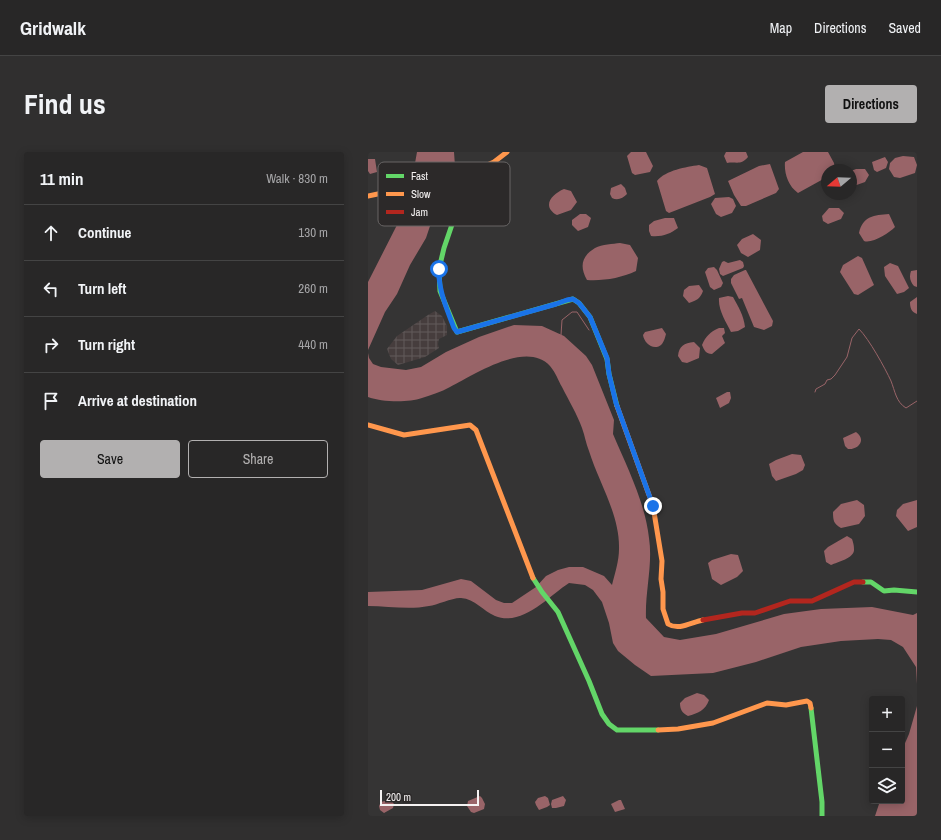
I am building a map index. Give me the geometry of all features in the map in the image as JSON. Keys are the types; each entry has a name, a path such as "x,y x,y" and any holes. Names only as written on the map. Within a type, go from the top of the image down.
{"street":[{"path":"494,162 507,152"},
{"path":"368,196 378,194"},
{"path":"452,226 444,248 438,280 440,291 454,328 457,332 573,299 579,303 590,317 607,358 609,374 618,410 653,506 662,561 661,579 663,609 668,624 673,627 680,627 693,622 755,613 790,601 812,601 854,582 871,582 884,591 894,590 917,592"},
{"path":"368,425 404,435 470,425 476,430 529,569 542,592 558,612 602,714 609,724 616,730 647,731 678,729 713,723 767,703 786,705 807,701 810,703 821,795 822,816"}],"shaded area":[{"path":"417,152 454,152 455,162 415,162"},
{"path":"631,152 646,152 653,166 650,172 635,175 632,173 627,156"},
{"path":"726,152 746,152 748,157 740,162 727,163 724,156"},
{"path":"803,152 828,152 834,164 821,164 821,180 798,193 787,179 785,162"},
{"path":"903,156 914,157 917,165 915,173 900,178 894,177 889,169 890,163 895,158"},
{"path":"885,157 888,162 886,168 877,172 874,170 872,162"},
{"path":"368,159 375,159 377,172 370,174 368,171"},
{"path":"770,164 779,189 776,193 746,206 741,206 728,181 759,166"},
{"path":"699,165 707,168 715,194 669,213 666,211 657,181 661,177 671,172 682,168"},
{"path":"857,169 865,169 869,175 865,182 857,185"},
{"path":"621,184 625,188 627,194 620,199 612,198 610,194 611,188"},
{"path":"564,189 571,191 577,202 571,210 557,215 552,212 550,208 550,200"},
{"path":"729,197 733,199 736,206 732,213 721,217 716,214 711,204 715,198"},
{"path":"829,208 839,208 844,213 841,219 828,224 823,221 822,216"},
{"path":"580,214 586,214 591,218 588,227 578,231 572,225 572,220"},
{"path":"889,214 895,227 885,235 871,241 864,241 859,233 863,223 874,216"},
{"path":"665,218 674,218 678,228 666,235 651,236 649,225 654,221"},
{"path":"396,226 430,226 426,238 410,265 397,294 385,312 368,350 368,282"},
{"path":"753,234 761,240 760,250 748,257 741,253 737,245 742,239"},
{"path":"620,243 630,245 638,258 636,271 624,276 600,280 587,280 583,270 583,262 587,254 595,248 604,245"},
{"path":"858,256 862,258 874,285 858,295 854,294 840,272 843,265"},
{"path":"740,260 743,262 743,268 723,276 720,274 719,269 722,262 724,261 728,263"},
{"path":"890,263 898,266 909,288 904,292 897,294 885,276 884,267"},
{"path":"714,267 723,283 721,287 714,290 710,287 705,272 708,268"},
{"path":"745,270 773,321 772,326 764,330 754,327 742,298 739,299 731,283 731,279 734,275"},
{"path":"917,270 917,287 914,286 910,277 911,271"},
{"path":"699,285 703,291 701,296 689,303 683,296 684,290 689,286"},
{"path":"728,296 733,297 743,319 745,327 738,331 731,332 720,307 719,298"},
{"path":"917,297 917,314 911,309 910,302"},
{"path":"435,311 442,316 447,326 447,335 439,339 439,348 425,357 398,365 391,359 387,349 397,336"},
{"path":"514,325 542,326 564,336 586,356 592,365 614,420 613,434 635,485 644,511 650,548 646,618 664,637 680,640 716,634 784,614 821,609 872,607 913,615 917,613 917,684 916,667 903,647 891,640 878,639 841,641 801,647 756,662 713,673 651,676 618,651 613,643 609,623 602,602 593,590 585,585 569,583 525,614 505,618 495,616 475,603 461,598 421,607 406,608 368,606 368,592 422,590 461,579 471,581 496,600 504,603 512,603 536,587 546,576 558,570 569,567 583,567 604,576 612,585 619,554 618,536 613,511 593,463 580,423 550,366 540,359 528,357 514,358 486,368 443,390 416,400 395,401 373,399 368,397 368,353 373,364 381,367 406,370 421,367 446,352 479,337"},
{"path":"662,328 666,334 662,344 656,347 650,346 645,341 643,335 645,332"},
{"path":"719,328 724,328 725,333 722,336 725,343 712,354 708,353 704,350 702,345 705,339 713,331"},
{"path":"694,342 700,348 699,358 687,363 682,362 678,356 681,347 687,343"},
{"path":"730,392 731,398 729,403 720,408 716,398"},
{"path":"856,432 861,438 860,444 855,448 848,449 845,446 843,438"},
{"path":"792,454 801,455 805,465 803,470 776,481 772,476 769,464"},
{"path":"857,500 864,505 865,516 859,524 841,528 835,524 833,512 841,504"},
{"path":"917,500 917,527 908,531 896,516 897,510 903,504"},
{"path":"847,536 852,539 853,542 854,552 852,555 831,565 826,562 824,551"},
{"path":"731,554 738,555 743,571 737,577 721,585 712,579 708,563 712,560"},
{"path":"697,693 704,695 709,700 705,707 695,714 688,716 684,714 680,707 680,703 685,698"},
{"path":"917,706 917,816 875,816 879,804 905,804 905,743"},
{"path":"480,796 485,804 484,809 474,813 471,812 467,806 468,801"},
{"path":"545,796 548,798 550,805 539,810 535,802 538,798"},
{"path":"563,796 566,800 564,806 552,808 552,800"},
{"path":"391,800 394,804 393,808 384,813 380,810 379,806 381,802"},
{"path":"621,800 625,809 615,812 611,804"}],"waterway":[{"path":"561,335 562,320 572,312 577,312 589,330"},
{"path":"815,392 816,389 825,384 827,380 831,379 835,375 847,357 852,338 859,329 881,361 900,403 906,408 917,401"}],"traffic: fast":[{"path":"452,226 439,269 440,291 457,332 573,299 579,303 590,317 607,359 617,406"},
{"path":"533,578 558,612 602,714 609,724 617,730 658,730"},
{"path":"863,582 871,582 884,591 894,590 917,592"},
{"path":"811,708 822,802 822,816"}],"traffic: slow":[{"path":"494,162 507,152"},
{"path":"368,196 378,194"},
{"path":"617,406 653,506 662,561 661,579 663,609 668,624 677,627 703,620"},
{"path":"368,425 404,435 470,425 476,430 533,578"},
{"path":"658,730 678,729 713,723 767,703 786,705 807,701 810,703 811,708"}],"traffic: jam":[{"path":"703,620 742,613 755,613 790,601 812,601 854,582 863,582"}],"route":[{"path":"439,269 438,280 440,291 454,328 457,332 567,300 573,299 579,303 590,317 602,344 607,358 616,403 653,506"}]}
